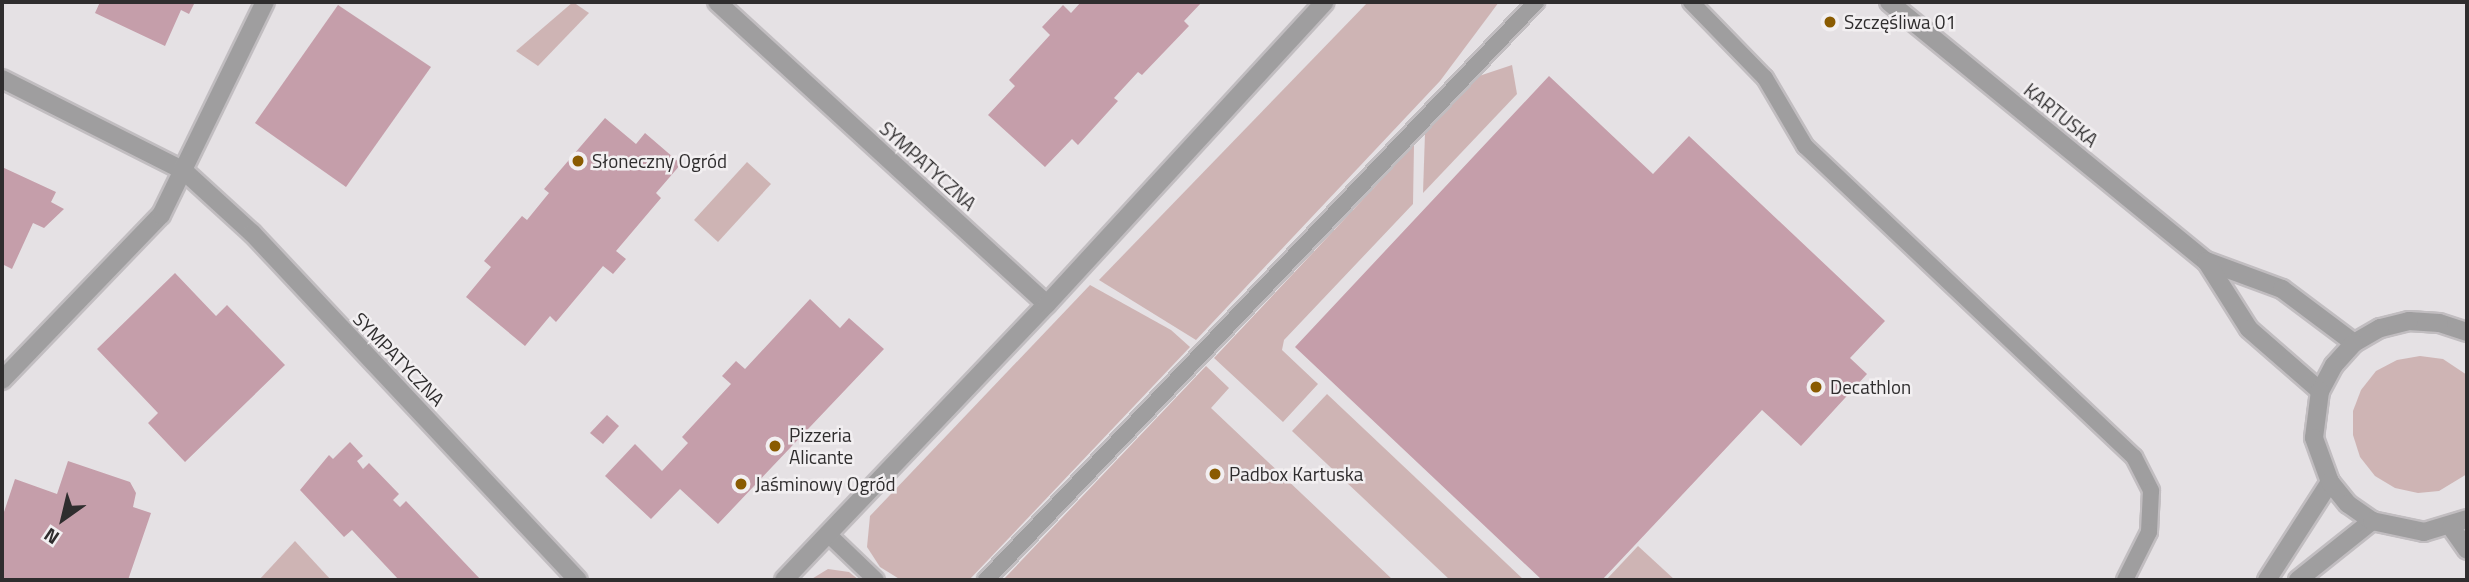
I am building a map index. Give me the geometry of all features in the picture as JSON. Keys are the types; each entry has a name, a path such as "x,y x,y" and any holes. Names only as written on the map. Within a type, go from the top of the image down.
{"street":[{"path":"2,380 44,332 149,231 184,171 265,2"},
{"name":"SYMPATYCZNA","path":"718,2 1047,304"},
{"path":"784,580 1047,304 1325,2"},
{"name":"KARTUSKA","path":"1889,2 2206,261 2249,329 2319,391"},
{"name":"SYMPATYCZNA","path":"2,79 184,171 251,233 578,580"},
{"name":"KARTUSKA","path":"2206,261 2282,289 2354,343"},
{"path":"2467,332 2439,323 2409,321 2380,328 2354,343 2334,365 2319,391 2314,438 2330,482 2348,505 2372,521 2424,532 2451,527 2467,519"},
{"path":"2267,580 2330,482"},
{"path":"2298,580 2372,521"},
{"path":"2451,527 2467,551"}],"lane":[{"path":"986,580 1536,2"},
{"path":"1691,2 1765,78 1805,146 2134,457 2151,491 2149,532 2124,580"},
{"path":"828,534 876,580"}],"shaded area":[{"path":"573,2 589,13 538,66 516,51"},
{"path":"1368,2 1499,2 1440,81 1196,340 1099,280"},
{"path":"1512,65 1517,94 1423,193 1425,133 1479,76"},
{"path":"1414,145 1413,204 1284,340 1282,350 1318,384 1283,422 1214,358"},
{"path":"747,162 771,184 718,242 694,220"},
{"path":"1090,285 1171,330 1190,347 970,579 901,580 880,567 867,547 870,516"},
{"path":"2420,356 2443,359 2467,375 2467,474 2439,491 2418,493 2395,488 2375,476 2360,457 2353,435 2353,411 2361,390 2376,371 2397,360"},
{"name":"Padbox Kartuska","path":"1206,366 1229,388 1211,408 1393,580 1003,580"},
{"path":"1327,394 1524,580 1450,580 1292,431"},
{"path":"295,541 331,580 259,580"},
{"path":"1638,546 1675,580 1606,580"},
{"path":"828,569 849,572 859,580 810,580"}],"building":[{"path":"100,2 195,2 189,14 181,10 165,46 95,13"},
{"path":"1081,2 1202,2 1184,21 1189,26 1142,75 1138,72 1114,98 1118,101 1078,145 1072,139 1045,167 988,115 1015,86 1009,80 1050,35 1042,27 1063,5 1071,13"},
{"path":"338,5 431,67 346,187 255,123"},
{"path":"1549,76 1653,174 1689,136 1885,321 1850,358 1867,374 1801,446 1762,410 1602,580 1542,580 1295,347"},
{"path":"605,118 636,144 645,133 681,164 656,193 661,198 616,251 626,259 613,274 603,266 556,322 550,316 525,346 466,297 491,267 484,261 522,216 527,220 549,193 544,189"},
{"path":"2,167 56,192 51,202 64,209 44,228 33,223 12,269 2,264"},
{"path":"175,273 216,316 227,305 285,365 185,462 148,423 158,413 97,349"},
{"path":"810,299 840,328 849,318 884,349 718,524 680,489 651,519 605,476 635,444 662,471 688,443 682,437 731,384 722,376 736,361 745,369"},
{"path":"607,415 619,426 603,444 590,433"},
{"path":"350,442 363,456 357,461 363,469 369,463 399,494 393,500 400,507 406,501 481,580 399,580 352,530 344,537 300,490 329,455 333,459"},
{"path":"68,461 130,482 136,493 133,507 151,513 128,580 2,580 2,518 15,479 57,494"}],"place":[{"name":"Szczęśliwa 01","path":"1830,22"},
{"name":"Słoneczny Ogród","path":"578,161"},
{"name":"Decathlon","path":"1816,387"},
{"name":"Pizzeria Alicante","path":"775,446"},
{"name":"Padbox Kartuska","path":"1215,474"},
{"name":"Jaśminowy Ogród","path":"741,484"}]}
